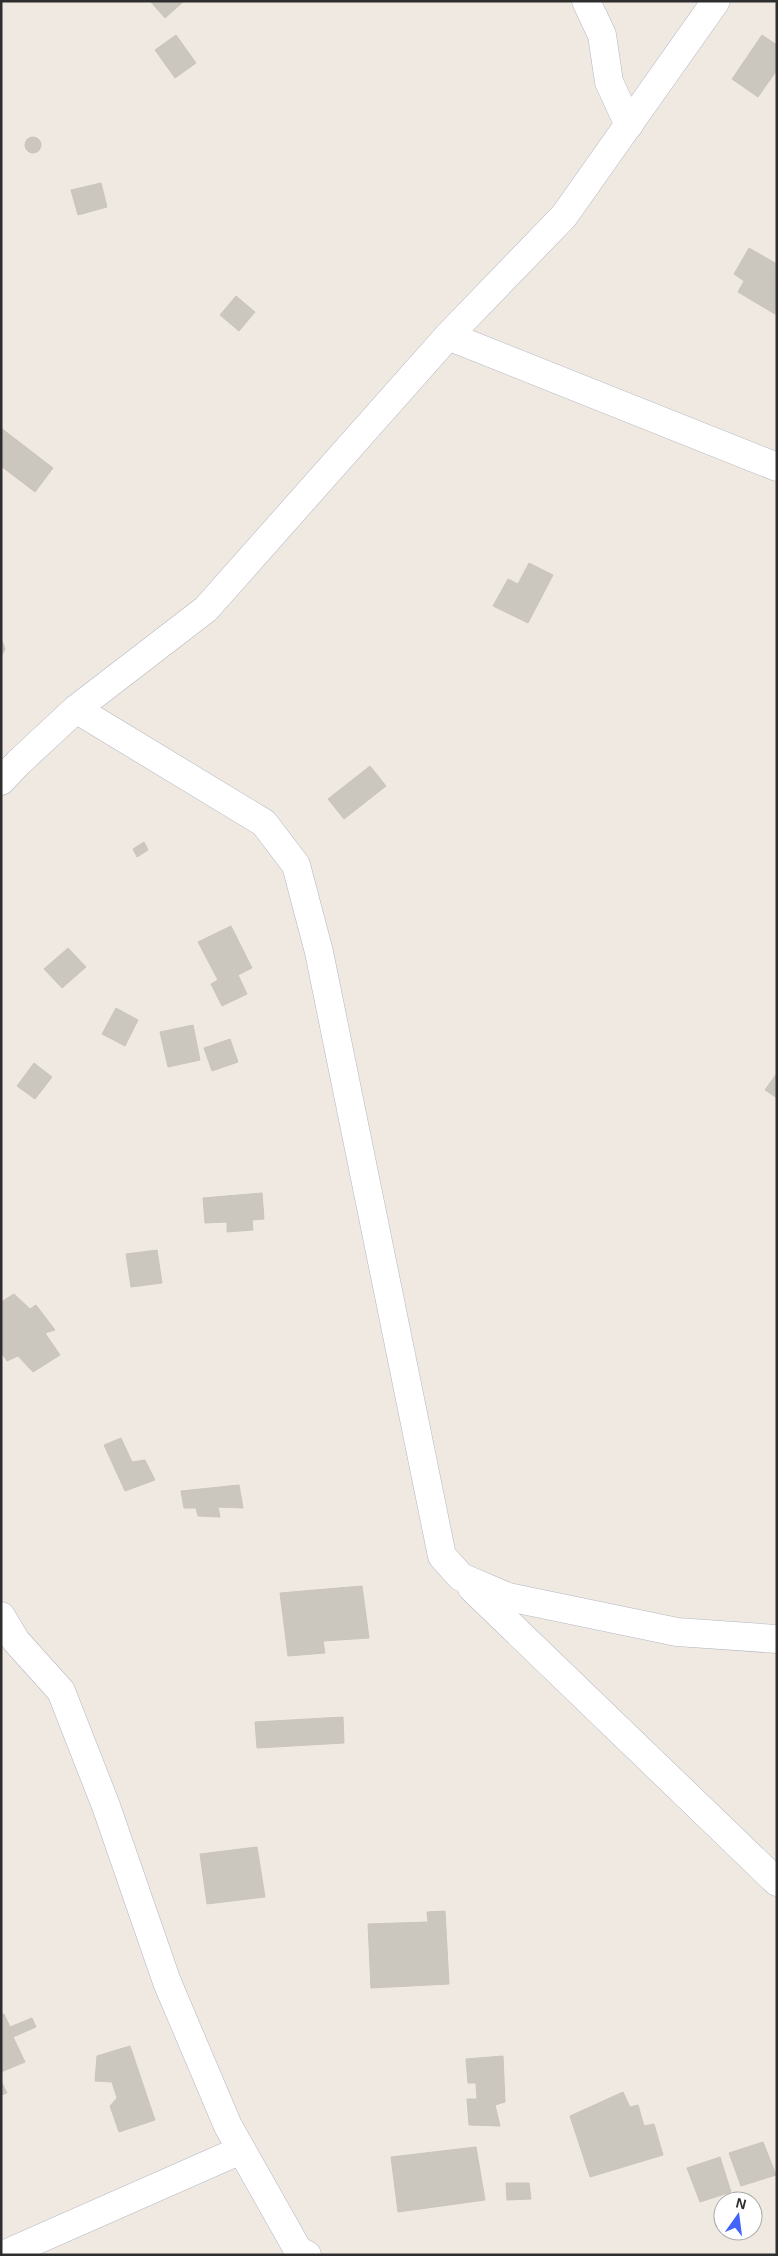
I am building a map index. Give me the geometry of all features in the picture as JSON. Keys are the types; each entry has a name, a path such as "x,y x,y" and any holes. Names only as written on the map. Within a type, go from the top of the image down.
{"street":[{"path":"586,1 602,35 609,82 629,125"},
{"path":"1,782 18,763 76,709 206,608 448,336 564,216 716,1"},
{"path":"448,336 777,467"},
{"path":"76,709 264,824 296,864 319,952 442,1556 461,1578 777,1882"},
{"path":"461,1578 508,1596 677,1632 777,1640"},
{"path":"1,1616 16,1641 61,1691 106,1806 167,1982 228,2126 298,2250 307,2255"},
{"path":"2,2255 241,2150"}],"building":[{"path":"150,1 184,1 165,18"},
{"path":"176,35 196,63 175,78 155,50"},
{"path":"762,35 777,45 777,70 758,97 732,79"},
{"path":"33,137 41,145 33,153 25,145"},
{"path":"101,183 107,207 78,215 71,190"},
{"path":"749,248 777,264 775,314 738,292 744,281 734,274"},
{"path":"236,296 255,312 239,331 220,315"},
{"path":"1,428 53,468 35,492 1,466"},
{"path":"529,563 553,575 528,623 493,606 508,579 518,584"},
{"path":"1,638 5,649 1,657"},
{"path":"370,766 386,786 344,819 328,799"},
{"path":"144,842 148,850 137,857 133,849"},
{"path":"231,926 252,968 238,975 247,994 222,1006 211,984 218,980 198,942"},
{"path":"68,948 86,967 62,988 44,969"},
{"path":"116,1008 138,1020 125,1046 102,1034"},
{"path":"193,1025 200,1060 168,1067 160,1032"},
{"path":"230,1039 238,1062 212,1071 204,1048"},
{"path":"34,1063 52,1077 35,1099 17,1086"},
{"path":"777,1073 777,1098 765,1090"},
{"path":"262,1193 264,1219 252,1220 253,1230 227,1232 227,1222 205,1223 203,1198"},
{"path":"157,1250 162,1283 131,1287 126,1254"},
{"path":"14,1294 30,1309 36,1305 55,1330 45,1333 60,1355 33,1372 18,1356 7,1361 1,1352 1,1302"},
{"path":"121,1438 132,1462 145,1460 155,1480 125,1491 104,1445"},
{"path":"239,1485 243,1508 218,1507 220,1517 198,1516 196,1508 184,1508 181,1491"},
{"path":"362,1586 369,1638 323,1641 325,1653 288,1656 280,1593"},
{"path":"343,1717 344,1743 257,1748 255,1722"},
{"path":"257,1847 265,1897 207,1904 200,1854"},
{"path":"445,1911 449,1984 371,1988 368,1924 428,1922 427,1912"},
{"path":"4,2014 10,2027 32,2018 36,2027 13,2037 25,2062 1,2072 1,2015"},
{"path":"130,2046 155,2120 119,2132 110,2106 117,2098 112,2082 95,2081 97,2056"},
{"path":"503,2056 505,2102 495,2105 500,2126 469,2125 467,2099 477,2099 476,2083 468,2083 466,2059"},
{"path":"1,2081 7,2093 1,2095"},
{"path":"623,2092 630,2107 638,2105 644,2126 654,2124 663,2155 590,2177 570,2116"},
{"path":"763,2142 776,2175 741,2186 729,2153"},
{"path":"476,2147 485,2200 398,2212 391,2157"},
{"path":"720,2157 731,2191 713,2191 713,2198 700,2202 687,2168"},
{"path":"506,2183 529,2183 531,2199 507,2200"}]}
